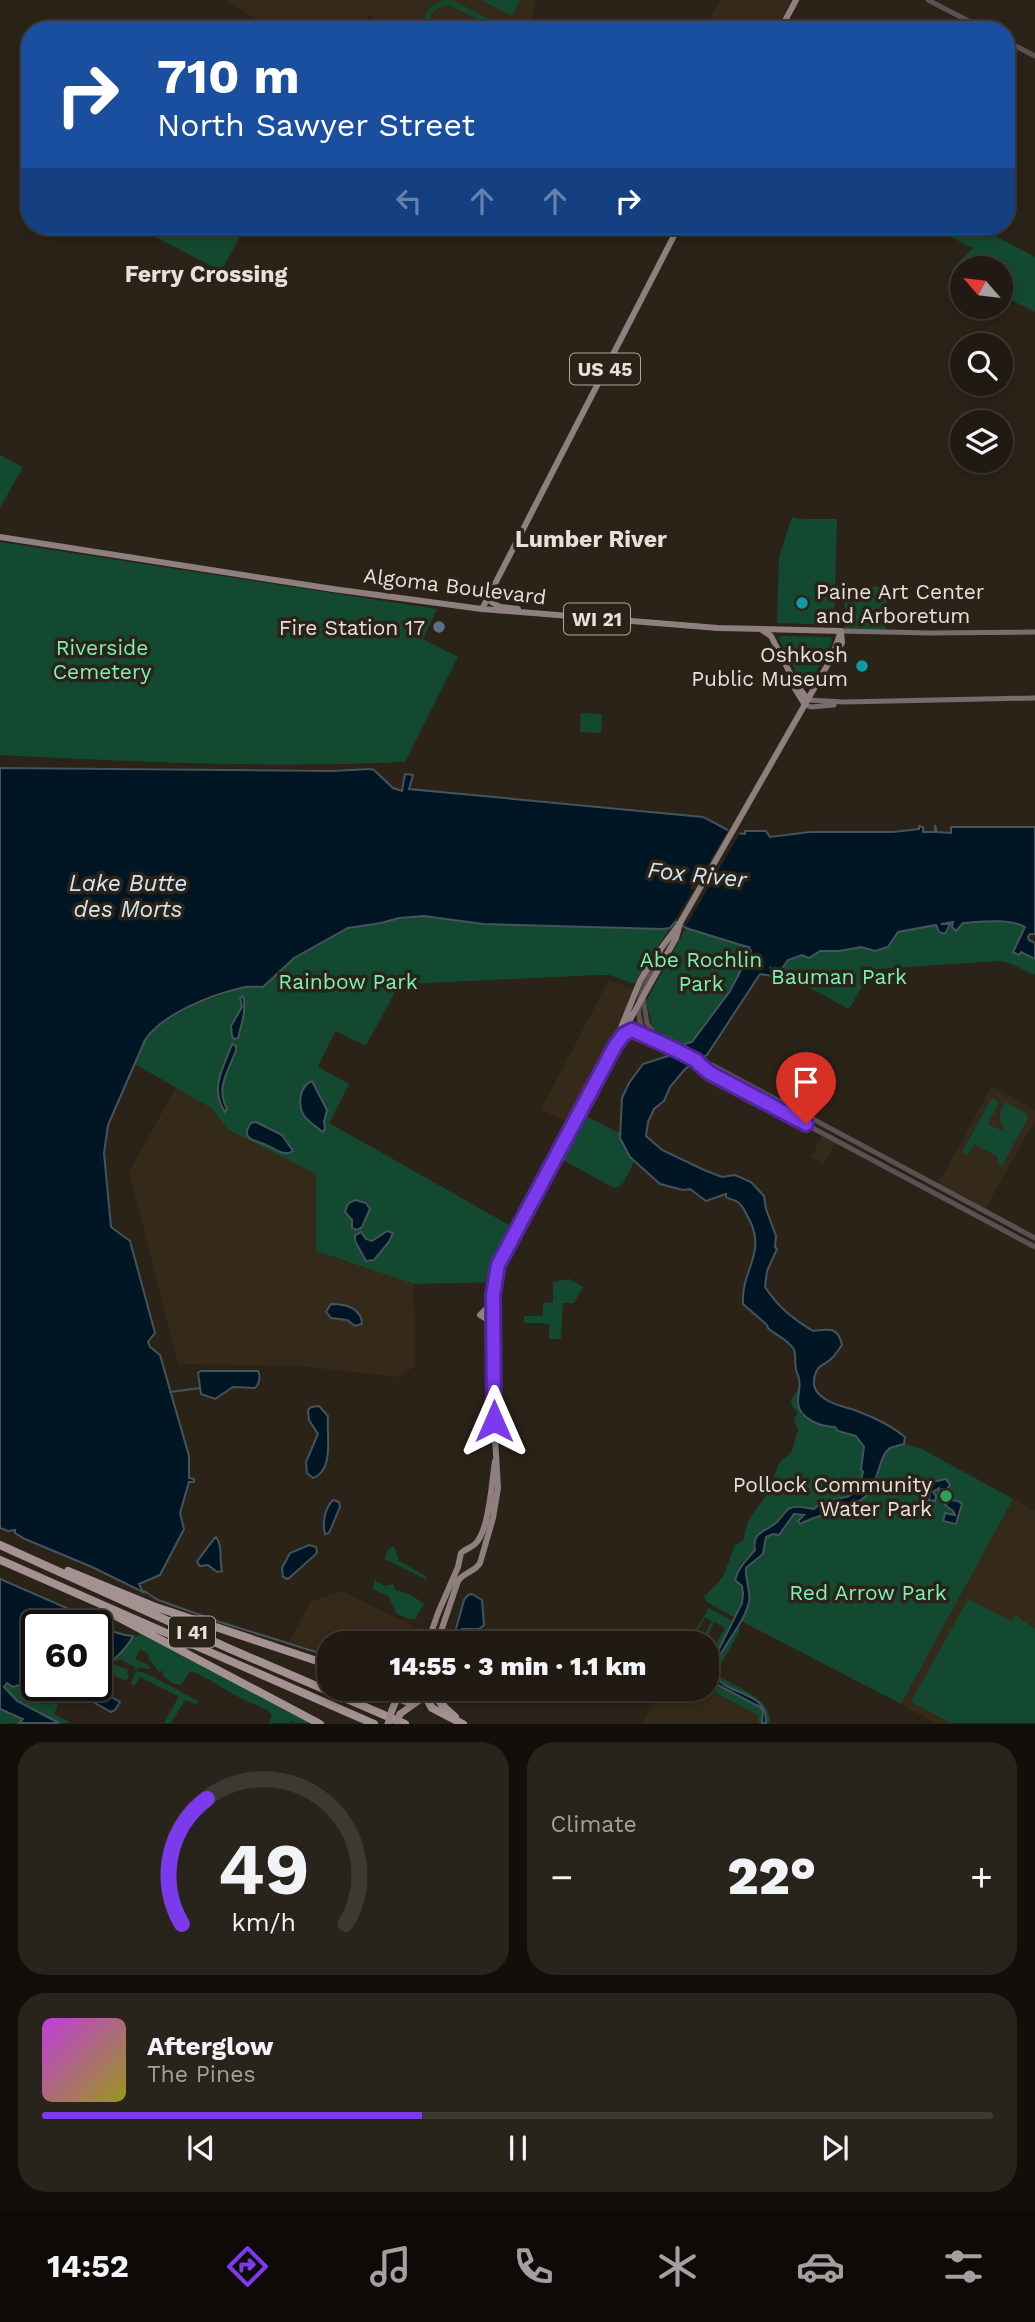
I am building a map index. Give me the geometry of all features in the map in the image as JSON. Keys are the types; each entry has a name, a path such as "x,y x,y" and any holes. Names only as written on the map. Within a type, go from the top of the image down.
{"highway":[{"path":"1,1546 16,1549 153,1606 317,1661"},
{"name":"I 41","path":"1,1546 405,1724"},
{"name":"I 41","path":"0,1560 374,1724"},
{"path":"89,1600 99,1608 320,1724"},
{"path":"396,1724 398,1701"},
{"path":"404,1701 412,1704"},
{"path":"388,1724 396,1712 419,1701"},
{"path":"437,1701 461,1723"}],"main road":[{"path":"785,21 796,0"},
{"name":"US 45","path":"482,609 674,235"},
{"name":"Algoma Boulevard","path":"0,537 321,587 537,615 762,630 929,634 1035,632"},
{"path":"490,593 490,601 494,604 537,615"},
{"path":"774,641 777,634 785,629"},
{"path":"762,630 774,641 806,703"},
{"path":"615,1046 624,1034 640,981 680,923 735,830 842,643 841,631"},
{"path":"806,703 1035,698"},
{"path":"441,1631 458,1581 463,1574 479,1566 496,1503 498,1472 493,1301 494,1279 501,1258 626,1024 639,1006 676,938 680,923"},
{"path":"493,1301 480,1315 493,1323"},
{"path":"432,1631 461,1553 477,1542 483,1528 490,1502 496,1456"},
{"path":"468,1548 475,1549 481,1558"},
{"path":"459,1562 463,1567 472,1570"}],"street":[{"path":"928,0 969,21"},
{"path":"1015,46 1035,56"},
{"path":"644,1030 639,1006 642,988 664,947"},
{"path":"643,998 653,1038"},
{"path":"626,1024 644,1030 653,1038"},
{"path":"624,1034 632,1030 676,1049 697,1061 710,1073 1035,1247"},
{"path":"697,1061 714,1066 1035,1238"}],"shaded area":[{"path":"224,0 536,0 532,21 380,21 368,15 365,21 260,21"},
{"path":"720,0 791,0 780,21 709,21"},
{"path":"609,980 636,990 628,1015 572,1125 541,1109"},
{"path":"992,1086 1035,1110 1035,1120 984,1211 937,1186"},
{"path":"176,1087 211,1108 229,1130 317,1174 316,1251 414,1284 415,1366 398,1377 299,1366 178,1364 129,1172"},
{"path":"824,1133 837,1140 824,1164 811,1157"},
{"path":"1013,1499 1035,1511 1035,1723 935,1723 901,1704"},
{"path":"342,1591 413,1626 411,1631 317,1631 317,1650 289,1642 311,1601"},
{"path":"719,1694 759,1716 758,1723 642,1724 654,1701 719,1701"}],"green space":[{"path":"444,0 454,1 493,21 482,21 449,5 440,7 433,12 429,21 425,21 434,4"},
{"path":"481,0 520,0 512,16"},
{"path":"152,235 241,235 221,271"},
{"path":"947,235 994,235 1035,257 1035,312 1013,301 1013,256 965,256 973,248"},
{"path":"0,455 23,467 0,508"},
{"path":"792,517 837,519 834,625 777,623 779,557"},
{"name":"Riverside Cemetery","path":"0,542 437,609 423,639 458,657 405,762 253,764 0,755"},
{"path":"845,586 888,587 886,630 844,629"},
{"path":"781,636 831,637 832,642 807,689 779,639"},
{"path":"581,713 602,714 601,733 580,732"},
{"name":"Rainbow Park","path":"425,916 483,924 670,928 634,984 609,975 598,975 405,984 400,985 395,992 367,1044 335,1031 318,1067 349,1084 329,1123 516,1229 494,1282 414,1284 316,1251 316,1174 229,1130 211,1108 135,1064 152,1029 191,1006 243,987 263,987 294,958 348,928"},
{"name":"Bauman Park","path":"953,922 959,930 963,923 987,922 1011,923 1025,928 1013,952 1021,951 1035,959 1035,975 998,961 878,969 869,975 849,1009 771,970 788,960 802,955 809,958 820,951 861,947 875,951 888,947 900,931 938,927 949,925 940,924"},
{"name":"Abe Rochlin Park","path":"686,928 751,950 730,992 692,1042 682,1045 653,1029 646,1001"},
{"path":"992,1098 999,1102 988,1124 1005,1132 1000,1117 1005,1102 1027,1114 1028,1118 1002,1166 997,1163 998,1157 974,1144 968,1155 962,1152"},
{"path":"579,1112 621,1134 622,1142 634,1162 622,1185 614,1188 556,1156"},
{"path":"569,1279 583,1287 574,1303 563,1303 561,1339 549,1339 549,1325 524,1323 524,1316 543,1316 543,1303 553,1302 553,1282"},
{"name":"Red Arrow Park","path":"799,1387 799,1399 807,1416 817,1423 856,1436 864,1447 861,1484 847,1498 827,1500 814,1509 801,1506 790,1508 776,1524 755,1540 755,1550 740,1564 736,1581 740,1582 748,1565 763,1554 766,1537 779,1535 794,1514 804,1515 800,1524 829,1511 844,1511 871,1492 885,1453 890,1448 904,1444 922,1449 1013,1499 901,1704 724,1612 707,1602 704,1597 723,1577 735,1545 744,1540 749,1521 768,1492 779,1464 792,1450 798,1431 794,1418 798,1413 791,1401"},
{"path":"394,1546 399,1561 427,1577 427,1580 385,1559 388,1549"},
{"path":"375,1578 386,1586 393,1584 396,1591 424,1604 415,1619 397,1614 388,1596 373,1589"},
{"path":"968,1599 1012,1621 1016,1615 1035,1629 1035,1723 951,1723 911,1702"},
{"path":"709,1608 736,1623 740,1630 719,1668 719,1639 725,1628 714,1622 710,1631 707,1631 712,1621 705,1617 695,1631"},
{"path":"140,1633 310,1723 269,1723 272,1715 267,1710 190,1671 181,1685 172,1683 163,1676 164,1671 159,1672 148,1658 149,1654 140,1649 135,1659 152,1669 137,1668 136,1671 148,1674 198,1701 196,1704 185,1700 171,1723 164,1723 178,1696 140,1677 134,1686 131,1683 136,1672 135,1667 121,1660 113,1664 128,1670 126,1681 112,1674 112,1659 133,1637"},
{"path":"719,1676 759,1700 769,1714 770,1723 758,1723 759,1716 719,1694"},
{"path":"7,1683 21,1683 21,1701 58,1705 54,1714 71,1723 59,1723 17,1701 4,1687"},
{"path":"0,1709 25,1719 19,1723 0,1724"}],"water":[{"name":"Lake Butte des Morts","path":"0,768 332,771 370,769 393,788 402,791 405,774 413,775 409,789 703,817 734,832 745,834 745,831 766,831 770,837 810,832 893,832 919,829 919,826 923,827 923,832 935,832 935,825 937,832 951,833 951,827 1035,827 1035,934 1028,937 1035,943 1035,959 1021,952 1019,955 1013,952 1025,927 1011,922 995,921 963,923 956,931 952,927 953,922 941,924 950,924 945,934 939,932 936,925 898,932 888,947 875,951 861,947 820,951 809,958 802,955 788,960 781,970 771,968 772,976 760,974 707,1055 685,1069 670,1087 664,1101 654,1109 648,1122 646,1136 662,1150 722,1177 735,1175 751,1182 764,1196 776,1236 777,1249 767,1271 765,1287 792,1317 813,1331 832,1330 838,1335 842,1345 830,1360 817,1369 814,1380 816,1391 831,1402 876,1419 905,1437 904,1444 890,1448 885,1453 873,1485 859,1502 800,1524 798,1521 804,1515 794,1514 779,1535 766,1537 763,1554 746,1568 749,1602 746,1611 719,1657 719,1649 742,1603 742,1586 735,1580 743,1564 755,1550 755,1539 790,1508 814,1509 821,1503 855,1492 863,1472 861,1469 864,1447 856,1436 817,1423 801,1412 798,1401 800,1382 793,1348 743,1304 743,1292 755,1242 754,1231 741,1206 737,1201 726,1197 726,1194 706,1201 690,1189 683,1190 660,1184 630,1157 620,1138 622,1098 629,1083 643,1064 668,1056 681,1045 692,1042 730,991 751,951 749,947 686,928 676,921 670,928 663,929 483,924 424,916 348,928 294,958 263,987 243,987 229,991 188,1007 163,1022 145,1040 108,1125 104,1153 111,1227 130,1241 155,1333 148,1342 160,1355 189,1456 189,1478 194,1479 194,1482 189,1482 180,1513 184,1529 160,1575 139,1584 143,1592 25,1539 15,1533 15,1530 0,1528"},
{"path":"243,996 243,1017 238,1038 234,1039 231,1026 242,1007 240,998"},
{"path":"232,1044 236,1046 236,1050 222,1093 227,1109 225,1112 220,1103 218,1086"},
{"path":"312,1081 327,1110 323,1132 302,1112 302,1092"},
{"path":"256,1122 282,1135 293,1151 283,1153 250,1138 248,1129 251,1123"},
{"path":"355,1200 366,1203 370,1209 362,1227 357,1230 352,1228 352,1220 345,1212 348,1204"},
{"path":"387,1231 393,1233 389,1242 374,1260 366,1261 355,1241 355,1235 361,1232 366,1239 372,1241"},
{"path":"331,1304 355,1310 362,1324 355,1326 347,1320 331,1318 326,1312"},
{"path":"258,1371 258,1385 255,1388 233,1387 215,1399 201,1394 198,1373"},
{"path":"319,1406 328,1416 328,1451 324,1467 320,1474 313,1478 307,1473 306,1462 318,1434 309,1420 308,1410"},
{"path":"946,1479 950,1485 947,1489 942,1489 942,1498 939,1496 939,1488 933,1492 935,1501 929,1500 930,1494 923,1494 923,1489 929,1487 932,1482"},
{"path":"333,1500 339,1502 340,1507 329,1533 325,1534 325,1516"},
{"path":"951,1500 962,1504 956,1524 943,1521 945,1513 955,1515 945,1505"},
{"path":"216,1537 222,1571 217,1572 208,1565 200,1566 197,1562"},
{"path":"309,1545 316,1547 316,1554 288,1579 283,1577 282,1568 290,1553"},
{"path":"0,1579 71,1610 21,1610 21,1684 13,1687 7,1683 4,1687 17,1701 59,1723 19,1723 23,1719 0,1709"},
{"path":"472,1594 482,1600 484,1625 479,1629 455,1631 464,1600"},
{"path":"112,1631 133,1636 126,1646 112,1661"},
{"name":"Lake Butte des Morts","path":"719,1681 760,1704 765,1712 766,1723 762,1723 763,1711 719,1686"},
{"path":"112,1697 120,1702 111,1712 91,1701 112,1701"}],"pier":[{"path":"730,827 740,833 686,926 675,920 693,890 690,888 693,883 696,885"}],"waterway":[{"path":"170,1392 200,1388"},
{"path":"144,1591 158,1600 220,1622 317,1652"}],"place":[{"name":"Paine Art Center and Arboretum","path":"802,603"},
{"name":"Fire Station 17","path":"439,627"},
{"name":"Oshkosh Public Museum","path":"862,666"},
{"name":"Pollock Community Water Park","path":"946,1496"}],"district":[{"name":"Ferry Crossing","path":"206,274"},
{"name":"Lumber River","path":"591,539"}],"route":[{"path":"494,1421 493,1295 498,1265 615,1046 624,1034 632,1030 660,1044 668,1045 697,1061 710,1073 806,1124"}],"water label":[{"name":"Fox River","path":"697,875"}]}
